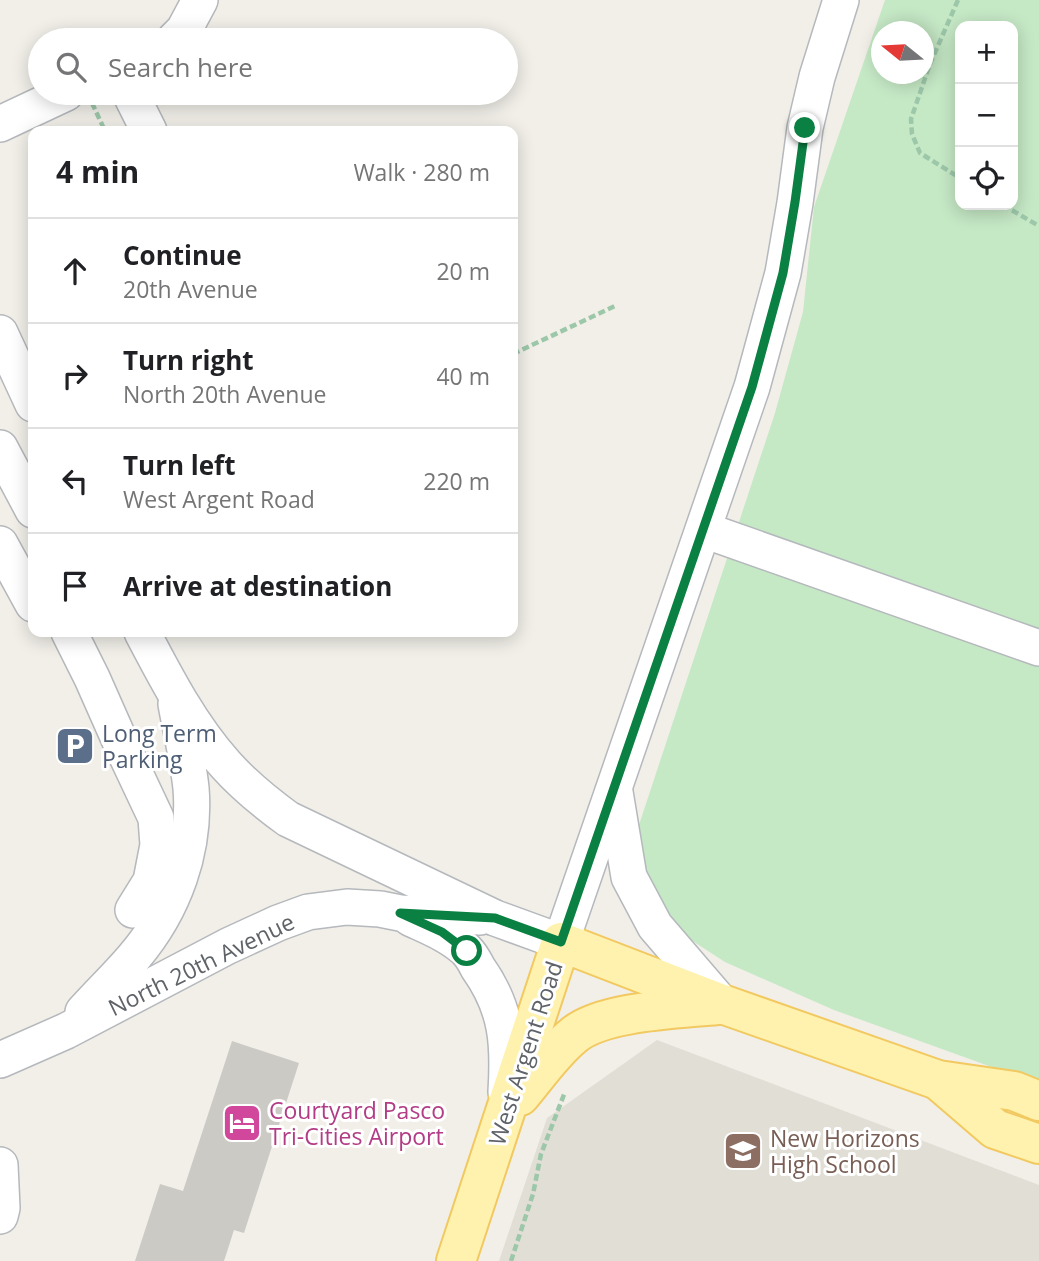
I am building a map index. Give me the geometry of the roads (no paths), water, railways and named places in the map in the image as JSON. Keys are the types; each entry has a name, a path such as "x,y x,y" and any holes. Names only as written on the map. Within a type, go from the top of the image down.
{"main road":[{"path":"561,942 722,1004 937,1080 1014,1091 1039,1101"},
{"name":"West Argent Road","path":"456,1261 561,942"},
{"path":"505,1114 561,1046 587,1026 609,1018 722,1004"},
{"path":"937,1080 995,1129 1039,1144"}],"street":[{"path":"185,28 200,0"},
{"name":"West Argent Road","path":"561,942 752,387 783,273 805,128 817,76 841,0"},
{"path":"0,124 55,105"},
{"path":"136,105 146,126"},
{"path":"0,333 28,393"},
{"path":"0,448 28,501"},
{"path":"704,530 1039,648"},
{"path":"0,544 28,595"},
{"path":"72,637 156,818 158,845 151,881 133,910"},
{"name":"North 20th Avenue","path":"145,637 174,694 225,764 265,802 288,819 495,918 561,942"},
{"path":"66,1031 135,956 155,928 170,902 184,865 190,835 191,787 174,694"},
{"path":"615,788 629,877 655,926 722,1004"},
{"name":"North 20th Avenue","path":"0,1060 66,1031 228,946 308,912 347,907 495,918"},
{"path":"400,913 442,932 467,951 489,984 502,1014 508,1055 505,1114"},
{"path":"0,1165 0,1216"}],"place":[{"name":"Long Term Parking","path":"75,746"},
{"name":"Courtyard Pasco Tri-Cities Airport","path":"242,1123"},
{"name":"New Horizons High School","path":"743,1151"}]}
